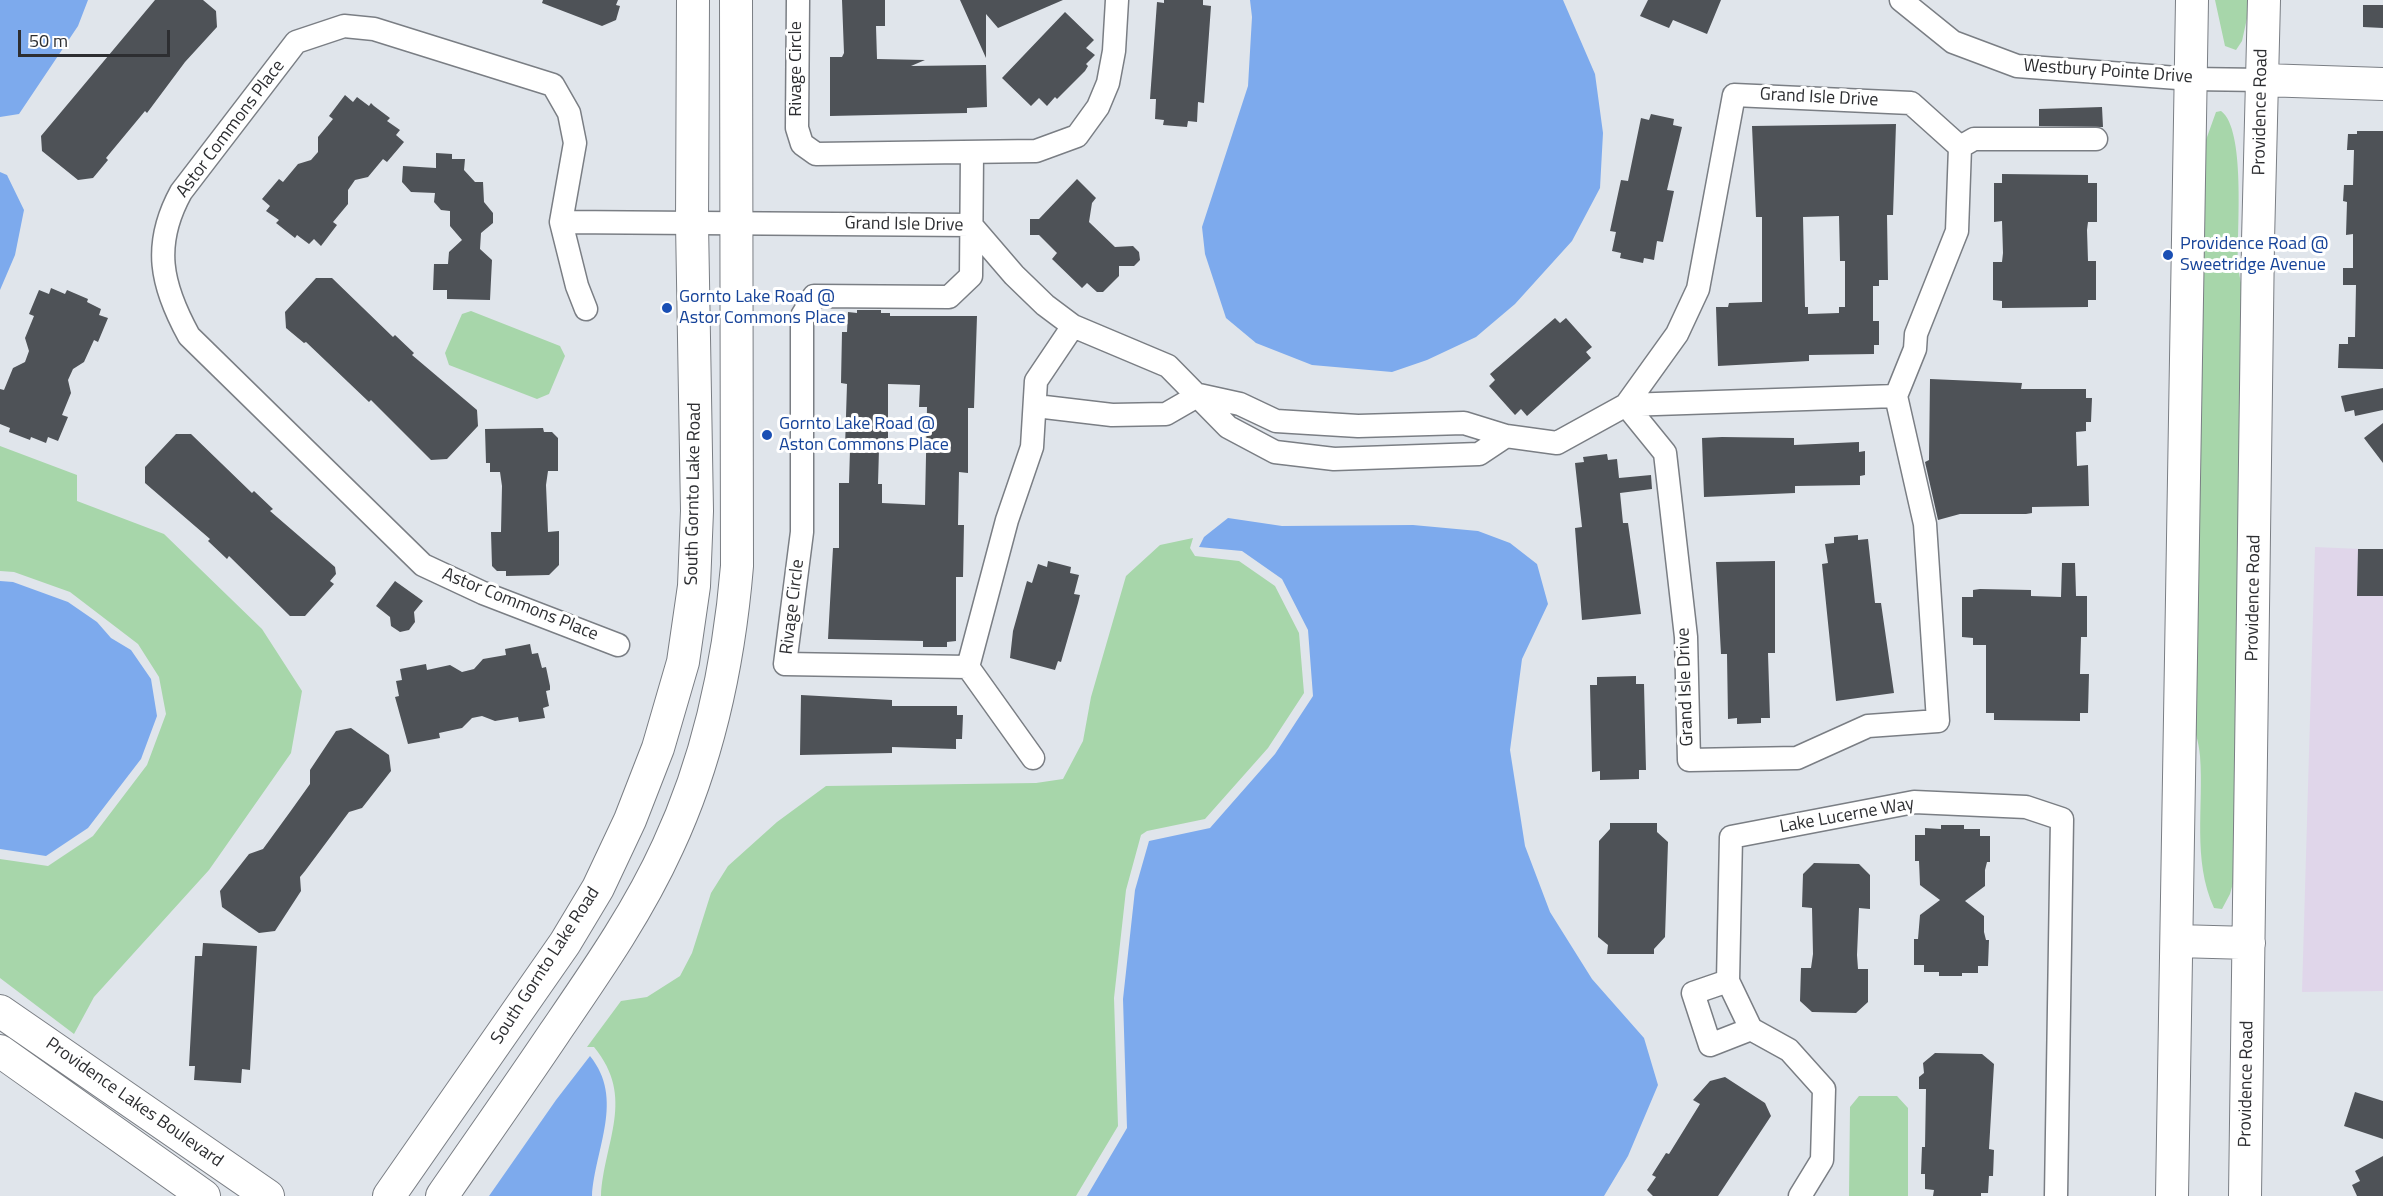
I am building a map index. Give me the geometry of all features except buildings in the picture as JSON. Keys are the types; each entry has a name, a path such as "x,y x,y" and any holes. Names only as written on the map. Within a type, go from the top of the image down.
{"street":[{"name":"South Gornto Lake Road","path":"389,1196 565,943 598,888 630,820 658,748 682,662 694,586 697,511 692,223 693,0"},
{"path":"442,1196 588,985 638,906 669,846 699,764 715,710 731,634 737,566 736,0"},
{"name":"Rivage Circle","path":"798,0 797,128 802,144 816,154 1036,151 1077,136 1098,107 1108,83 1114,51 1118,0"},
{"name":"Westbury Pointe Drive","path":"1901,0 1953,42 2017,66 2191,79 2263,80"},
{"path":"2172,1196 2192,0"},
{"name":"Providence Road","path":"2245,1196 2258,241 2264,0"},
{"name":"Astor Commons Place","path":"586,309 577,286 561,222 575,143 570,113 553,85 374,29 344,26 296,42 181,192 170,211 163,246 164,276 172,305 189,336 423,565 483,593 618,645"},
{"path":"2263,80 2383,84"},
{"name":"Grand Isle Drive","path":"1198,395 1240,404 1276,421 1366,426 1464,423 1506,436 1557,443 1626,405 1677,334 1698,289 1734,94 1911,103 1960,147"},
{"path":"1896,396 1915,349 1916,334 1957,231 1960,147 1974,139 2096,139"},
{"name":"Rivage Circle","path":"968,667 785,664 802,532 802,316 814,296 949,297 970,276 972,153"},
{"path":"561,222 692,223"},
{"name":"Grand Isle Drive","path":"692,223 971,225 1014,275 1045,305 1073,327 1168,366 1228,427 1275,452 1334,459 1479,454 1506,436"},
{"path":"1033,758 968,667 1007,520 1032,447 1036,381 1073,327"},
{"path":"1036,406 1112,415 1166,414 1198,395"},
{"name":"Grand Isle Drive","path":"1896,396 1925,524 1938,720 1868,726 1797,758 1689,760 1686,637 1665,453 1626,405 1896,396"},
{"path":"1366,426 1366,458"},
{"name":"Lake Lucerne Way","path":"1751,1029 1728,981 1731,837 1914,802 2026,807 2062,819 2056,1196"},
{"path":"2177,941 2249,942"},
{"path":"1728,981 1694,993 1710,1045 1751,1029 1789,1050 1824,1089 1822,1160 1800,1196"},
{"name":"Providence Lakes Boulevard","path":"0,1011 268,1196"},
{"name":"Providence Lakes Boulevard","path":"0,1051 204,1196"}],"shaded area":[{"path":"2315,547 2383,550 2383,991 2302,992"}],"green space":[{"path":"2215,0 2251,0 2242,41 2236,50 2225,46"},
{"path":"2221,111 2229,121 2237,158 2238,266 2246,302 2237,869 2230,894 2222,909 2214,908 2203,871 2200,833 2200,756 2191,715 2202,151 2216,112"},
{"path":"471,311 560,346 565,356 549,394 537,399 449,365 445,353 462,314"},
{"path":"0,446 77,475 77,501 164,534 262,629 302,691 291,753 209,870 94,997 74,1034 0,978 0,859 48,866 93,836 147,765 166,714 159,677 138,644 70,592 14,572 0,571"},
{"path":"1193,538 1190,548 1195,556 1239,561 1275,586 1299,633 1304,693 1268,748 1205,819 1147,831 1141,835 1126,890 1114,998 1118,1126 1076,1196 601,1196 615,1102 613,1084 606,1066 594,1047 587,1047 621,1001 647,997 680,976 692,953 711,893 728,866 777,822 826,786 1036,783 1063,779 1083,741 1091,697 1126,576 1160,545"},
{"path":"1859,1096 1897,1096 1908,1108 1908,1196 1849,1196 1850,1107"}],"water":[{"path":"0,0 88,0 78,26 19,114 0,117"},
{"path":"1250,0 1563,0 1595,74 1603,133 1600,188 1572,241 1515,304 1476,337 1427,360 1392,372 1312,365 1256,343 1226,318 1205,254 1202,227 1248,86 1252,17"},
{"path":"0,172 7,175 24,210 15,255 0,290"},
{"path":"1228,518 1282,526 1413,525 1478,531 1510,543 1537,564 1548,604 1522,659 1510,750 1525,846 1550,912 1592,979 1644,1038 1658,1085 1628,1156 1604,1196 1087,1196 1127,1128 1123,999 1135,890 1149,841 1210,828 1275,754 1313,696 1308,630 1282,579 1242,551 1199,547 1204,537"},
{"path":"0,581 13,582 68,602 97,622 111,638 131,650 151,679 157,716 141,759 88,828 46,856 0,849"},
{"path":"590,1056 600,1072 606,1089 607,1107 592,1196 489,1196 556,1100"}],"place":[{"name":"Providence Road @ Sweetridge Avenue","path":"2168,255"},
{"name":"Gornto Lake Road @ Astor Commons Place","path":"667,308"},
{"name":"Gornto Lake Road @ Aston Commons Place","path":"767,435"}]}
